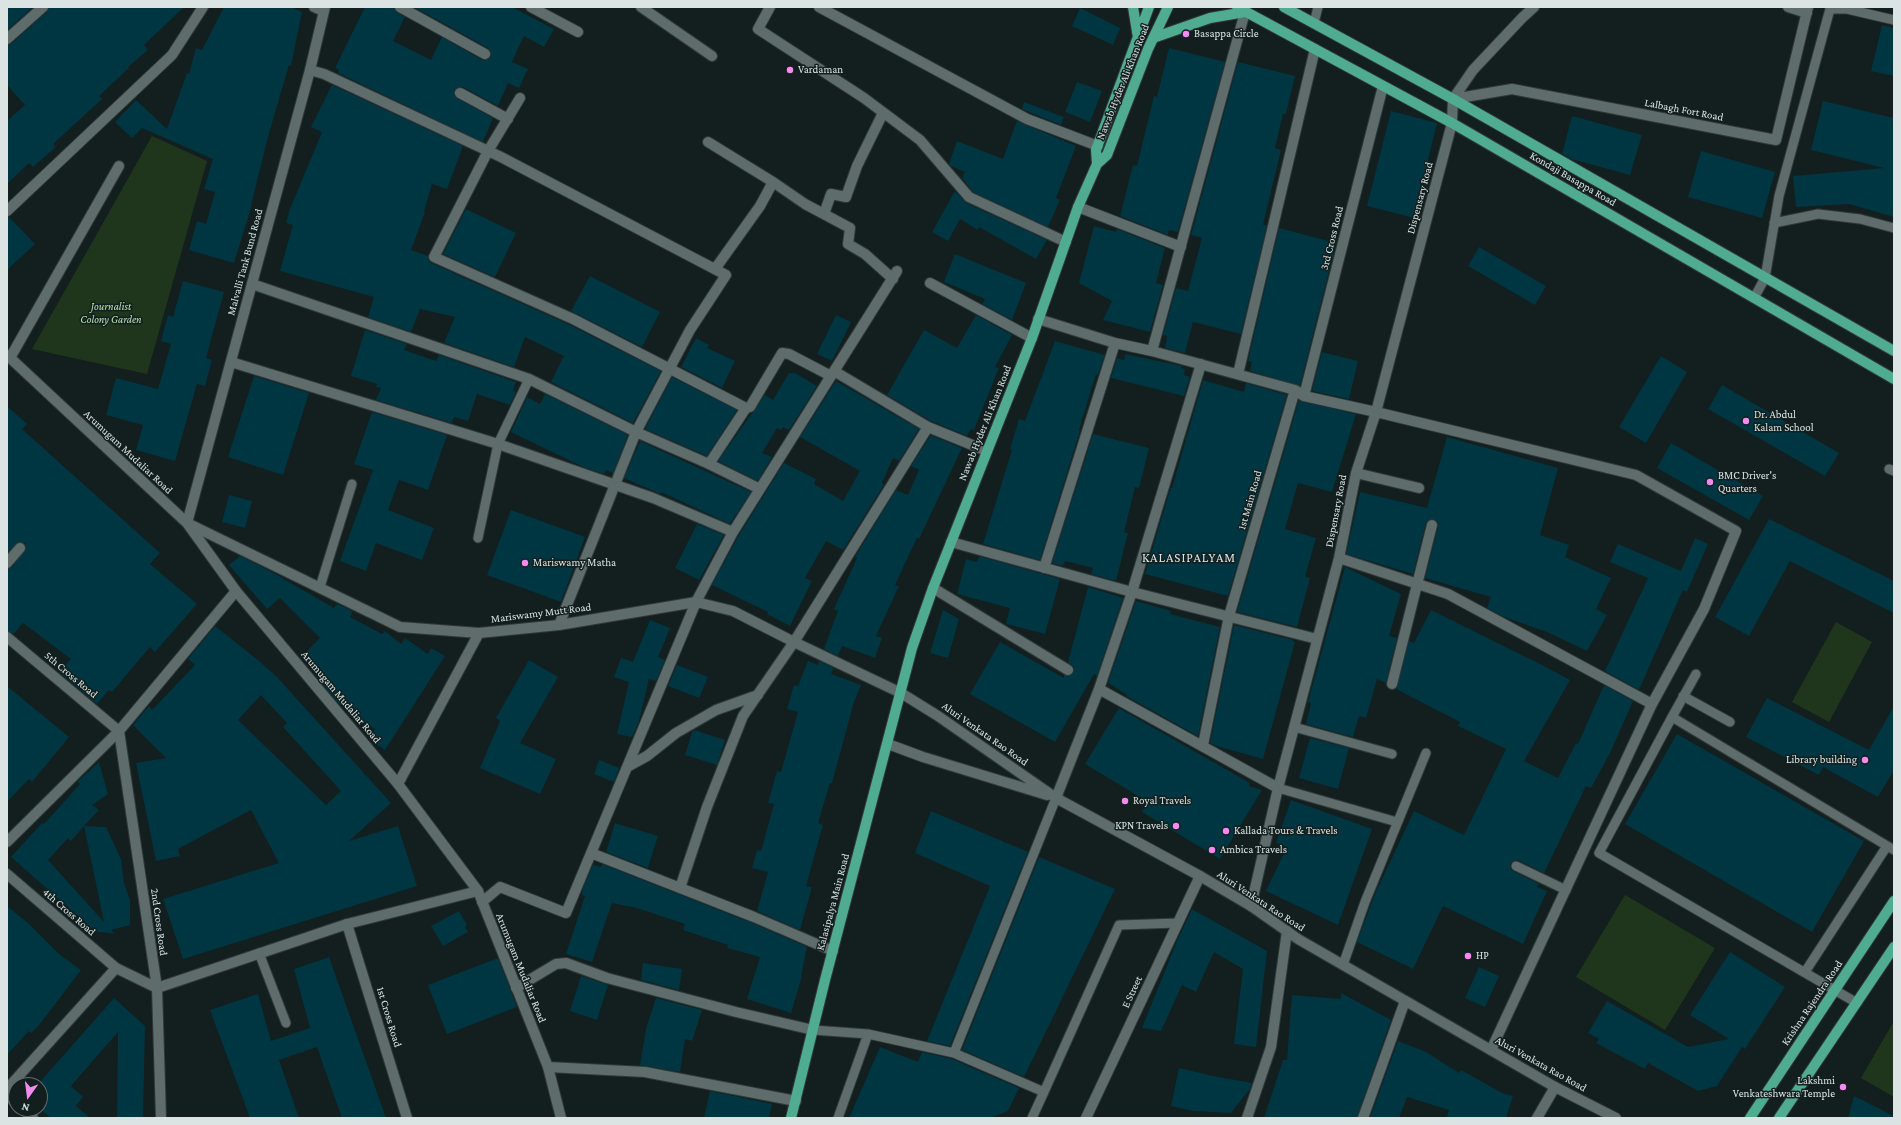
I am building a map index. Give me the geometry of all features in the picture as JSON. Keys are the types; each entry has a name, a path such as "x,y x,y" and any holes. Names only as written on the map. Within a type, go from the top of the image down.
{"main road":[{"path":"1133,7 1138,38"},
{"name":"Nawab Hyder Ali Khan Road","path":"1097,164 1096,150 1150,7"},
{"name":"Nawab Hyder Ali Khan Road","path":"901,692 912,648 933,588 1032,338 1078,207 1097,164 1107,155 1153,38 1168,7"},
{"name":"Kondaji Basappa Road","path":"1284,7 1453,99 1894,351"},
{"path":"1153,38 1241,9"},
{"name":"Kondaji Basappa Road","path":"1241,9 1452,123 1894,380"},
{"name":"Kalasipalya Main Road","path":"791,1118 901,692"},
{"name":"Krishna Rajendra Road","path":"1750,1118 1894,901"},
{"path":"1779,1118 1894,947"}],"street":[{"path":"7,39 43,7"},
{"path":"7,211 172,55 203,7"},
{"path":"400,7 485,54"},
{"path":"531,7 578,32"},
{"path":"641,7 712,56"},
{"path":"770,7 758,29 883,113 920,140 969,197 1066,242"},
{"path":"819,7 1027,119 1098,146"},
{"path":"1453,99 1473,70 1534,7"},
{"path":"1788,7 1807,10"},
{"name":"Malvalli Tank Bund Road","path":"187,524 310,70 321,8"},
{"path":"1152,351 1241,9"},
{"name":"Lalbagh Fort Road","path":"1453,99 1512,89 1776,140 1807,10"},
{"path":"1238,374 1315,49"},
{"path":"310,70 324,74 488,151 726,275 690,330 636,432 559,625"},
{"name":"3rd Cross Road","path":"1304,396 1383,86"},
{"path":"460,93 508,119"},
{"path":"520,98 488,151 434,257 573,319 669,370 746,408"},
{"name":"Dispensary Road","path":"1251,906 1278,788 1339,558 1356,473 1376,412 1452,123 1453,99"},
{"path":"824,214 831,194 846,197 857,166 883,113"},
{"path":"482,902 500,887 566,913 696,602 733,532 895,275 848,244 850,228 805,204 773,182 708,142"},
{"path":"9,357 119,166"},
{"path":"715,269 760,206 773,182"},
{"path":"1078,207 1180,247"},
{"path":"930,283 1032,338"},
{"path":"252,284 530,379 636,432 760,489"},
{"path":"1038,319 1115,343 1152,351 1295,390 1304,396 1376,412 1636,476 1736,531 1704,609 1652,704 1491,1050"},
{"path":"1044,568 1115,343"},
{"path":"708,464 746,408 750,407 782,353 789,354 833,374 928,427 987,451"},
{"name":"Arumugam Mudaliar Road","path":"9,357 187,524 236,591 398,784 478,891 548,1067 561,1118"},
{"path":"231,362 498,444 653,498 733,532"},
{"path":"888,744 923,757 1056,798 1099,689 1132,592 1201,364"},
{"name":"1st Main Road","path":"1203,745 1229,616 1295,390"},
{"path":"680,888 707,806 743,716 794,642 928,427"},
{"path":"1356,473 1419,488"},
{"name":"Mariswamy Mutt Road","path":"187,524 400,626 479,633 559,625 696,602 733,611 794,642 901,692"},
{"path":"1392,684 1432,525"},
{"path":"951,542 1132,592 1317,639"},
{"path":"7,563 20,548"},
{"path":"1339,558 1448,594 1652,704"},
{"path":"933,588 1068,670"},
{"path":"7,842 119,731 236,591"},
{"path":"398,784 479,633"},
{"name":"5th Cross Road","path":"7,637 119,731"},
{"path":"1099,689 1203,745 1278,788"},
{"name":"Aluri Venkata Rao Road","path":"901,692 1056,798 1200,876 1251,906 1287,931 1343,965 1555,1087 1616,1118"},
{"path":"627,767 647,756 676,733 716,710 758,695"},
{"name":"2nd Cross Road","path":"119,731 156,988 161,1118"},
{"path":"591,853 833,951"},
{"name":"4th Cross Road","path":"7,874 116,968 156,988"},
{"name":"E Street","path":"1086,1118 1200,876"},
{"path":"156,988 347,924 478,891"},
{"name":"1st Cross Road","path":"347,924 407,1118"},
{"path":"1247,1118 1271,1047 1287,931"},
{"path":"516,988 556,964 566,963 607,978 736,1012 813,1030"},
{"path":"7,1089 116,968"},
{"path":"1363,1118 1405,1001"},
{"path":"548,1067 645,1072 796,1101"},
{"path":"1537,1118 1555,1087"}],"lane":[{"path":"1314,23 1318,7"},
{"path":"1754,298 1765,278 1779,196 1830,9 1847,9 1894,20"},
{"path":"1774,223 1818,214 1860,219 1894,228"},
{"path":"478,538 498,444 530,379"},
{"path":"320,587 352,484"},
{"path":"1696,674 1599,853 1857,1003"},
{"path":"1683,696 1730,722"},
{"path":"1672,716 1891,848 1805,972"},
{"path":"1294,727 1392,754"},
{"path":"1343,965 1365,902 1426,753"},
{"path":"1278,788 1397,822"},
{"path":"954,1053 1056,798"},
{"path":"1516,866 1566,890"},
{"path":"1031,1118 1119,925 1178,923"},
{"path":"260,953 286,1023"},
{"path":"813,1030 868,1034 954,1053 1044,1092"},
{"path":"838,1118 868,1034"}],"green space":[{"name":"Journalist Colony Garden","path":"152,136 207,161 147,374 32,349"},
{"path":"1836,622 1872,642 1829,722 1792,702"},
{"path":"1625,895 1715,948 1665,1030 1576,977"},
{"path":"1894,1021 1894,1097 1861,1078"}],"building":[{"path":"7,7 33,7 7,30"},
{"path":"49,7 184,7 144,45 148,50 128,67 129,68 99,96 102,99 53,144 56,147 33,167 29,163 7,184 7,121 25,105 7,85 7,45 11,44 47,12"},
{"path":"224,7 291,7 302,12 291,66 289,65 268,137 252,205 234,263 189,250 197,221 206,224 215,192 204,189 213,159 142,128 132,138 115,122 136,100 167,129 187,73 189,74 196,48 202,50"},
{"path":"365,7 394,7 397,12 405,17 393,41 431,60 442,37 482,60 489,59 491,53 488,48 414,7 512,7 554,29 544,47 524,36 512,62 528,69 519,88 508,83 498,106 463,87 459,87 455,90 454,94 457,98 493,118 483,142 338,73 339,70 335,68"},
{"path":"1080,8 1120,28 1113,45 1072,26"},
{"path":"1882,25 1894,28 1894,76 1871,71"},
{"path":"1169,48 1225,62 1178,232 1169,230 1168,235 1120,216 1133,165 1137,166 1154,96 1157,97"},
{"path":"1238,62 1295,76 1286,114 1283,114 1275,148 1281,150 1263,225 1267,225 1241,334 1193,322 1185,353 1165,348 1167,336 1163,335 1176,288 1188,291 1202,238 1191,235"},
{"path":"1077,82 1102,91 1090,122 1065,112"},
{"path":"332,85 463,146 447,189 432,184 424,211 425,212 411,250 428,256 428,260 431,263 570,325 661,371 633,423 551,382 564,356 525,337 514,367 444,343 455,317 420,309 411,332 368,317 374,297 280,271 293,225 286,223 290,209 322,132 311,127"},
{"path":"1823,101 1894,118 1894,217 1849,204 1796,207 1793,176 1884,168 1811,150"},
{"path":"1024,102 1064,117 1061,125 1022,109"},
{"path":"1391,111 1437,123 1414,218 1367,206"},
{"path":"1572,116 1642,135 1630,175 1571,159 1562,154"},
{"path":"1017,121 1076,146 1056,198 1060,200 1048,227 973,192 962,178 965,172 949,164 957,141 1003,159"},
{"path":"1701,151 1775,172 1762,218 1688,197"},
{"path":"955,191 966,203 1047,240 1036,259 979,227 978,230 960,219 948,241 932,232"},
{"path":"466,209 516,233 495,277 443,254"},
{"path":"7,217 9,217 35,244 7,270"},
{"path":"1094,226 1116,232 1117,229 1165,248 1156,283 1163,285 1150,332 1103,320 1112,301 1079,283"},
{"path":"1279,228 1336,243 1300,386 1250,371 1252,362 1248,361"},
{"path":"1479,247 1546,286 1535,305 1468,266"},
{"path":"955,254 1026,283 1012,320 982,304 985,299 944,282"},
{"path":"590,276 660,312 642,347 571,311"},
{"path":"183,281 224,292 206,358 212,360 205,386 197,384 175,461 136,450 143,425 106,415 116,378 158,389 171,344 161,341 168,315 173,317"},
{"path":"836,315 851,322 832,361 817,354"},
{"path":"976,315 1012,335 995,367 999,368 974,430 971,429 967,436 931,421 887,395 924,330 957,348"},
{"path":"365,330 407,344 404,350 436,361 439,355 516,382 513,391 516,392 510,405 477,394 468,421 454,417 452,423 376,400 381,388 376,387 377,384 351,376"},
{"path":"696,338 709,345 707,348 735,361 722,388 681,367"},
{"path":"1055,341 1105,355 1098,375 1096,374 1040,560 983,544 1012,450 1010,449 1019,419 1025,421"},
{"path":"1322,352 1358,361 1349,399 1312,391"},
{"path":"1125,354 1182,366 1181,368 1185,369 1184,375 1190,377 1184,396 1111,378 1117,358 1124,360"},
{"path":"1661,356 1687,372 1646,443 1619,427"},
{"path":"789,373 795,373 817,386 789,430 783,427 781,430 777,428 762,453 772,457 758,481 718,461 765,395 773,400"},
{"path":"254,376 309,393 283,475 228,457"},
{"path":"672,377 737,410 707,456 645,429"},
{"path":"1203,380 1244,392 1246,383 1287,395 1228,596 1145,574 1171,487 1172,488"},
{"path":"836,381 919,429 899,461 893,458 882,483 884,485 843,550 826,541 805,578 812,581 790,626 767,614 768,612 712,585 739,535 784,463 816,479 814,484 843,501 860,471 800,437"},
{"path":"1722,385 1839,453 1825,476 1708,409"},
{"path":"545,394 628,435 613,473 606,470 604,474 583,467 511,432 527,397 540,404"},
{"path":"1299,400 1356,414 1332,492 1298,483 1285,529 1316,538 1305,577 1310,578 1297,627 1237,612"},
{"path":"7,406 27,424 22,429 160,553 150,564 197,604 155,652 150,647 112,692 109,690 97,704 59,672 71,659 23,623 14,634 7,631 7,569 12,567 26,549 25,543 18,542 7,553"},
{"path":"372,412 447,435 428,490 399,480 388,510 434,528 422,560 376,543 366,571 340,561 373,470 354,464"},
{"path":"1093,434 1149,448 1139,488 1135,487 1124,532 1128,533 1116,581 1091,574 1093,568 1065,561 1063,566 1052,563"},
{"path":"931,435 962,448 919,539 917,538 895,585 899,586 876,636 882,638 875,658 842,646 838,656 824,649 838,611 834,609 857,558 855,557 896,490 908,495 919,470 911,466"},
{"path":"1447,437 1558,468 1540,535 1569,545 1565,557 1611,578 1596,609 1607,615 1587,651 1547,632 1504,617 1487,608 1491,597 1425,578 1438,527 1438,523 1434,519 1430,519 1426,523 1413,574 1346,554 1360,492 1427,508"},
{"path":"640,441 751,492 730,524 661,492 660,494 624,478"},
{"name":"BMC Driver's Quarters","path":"1671,443 1763,496 1749,520 1657,468"},
{"path":"229,495 252,501 245,528 222,522"},
{"path":"511,510 585,537 561,602 487,575"},
{"path":"1769,519 1894,581 1894,613 1790,561 1749,636 1715,617"},
{"path":"697,524 724,535 699,580 675,568"},
{"path":"1695,538 1708,544 1687,592 1683,590 1639,690 1605,671 1648,578 1610,562 1618,544 1681,571"},
{"path":"240,556 270,571 334,608 337,604 350,610 353,612 350,617 382,634 385,631 401,644 405,638 428,654 431,648 445,656 385,750 369,739 375,729 357,719 358,717 338,703 324,686 327,683 301,657 320,638 280,598 267,609 229,565"},
{"path":"979,556 1060,579 1045,634 1006,624 1010,608 957,594 966,559 977,562"},
{"path":"1345,567 1401,594 1389,636 1397,638 1386,683 1377,679 1366,718 1359,716 1353,737 1306,724 1311,703 1308,702"},
{"path":"1088,587 1123,598 1097,676 1094,674 1055,742 970,694 1000,642 1064,678 1064,675 1071,675 1074,671 1074,667 1068,662"},
{"path":"1136,601 1171,611 1170,614 1220,627 1198,736 1126,696 1127,695 1108,683"},
{"path":"943,610 959,619 948,658 930,653"},
{"path":"1431,610 1570,680 1524,761 1558,778 1576,743 1578,744 1604,685 1633,701 1611,751 1591,788 1586,786 1544,873 1518,860 1513,861 1510,864 1513,871 1539,884 1537,887 1547,891 1523,944 1443,906 1413,969 1357,942 1375,894 1414,811 1464,835 1506,749 1458,726 1460,722 1396,689 1409,641 1414,643"},
{"path":"650,620 670,628 658,657 665,660 656,681 649,679 639,721 632,737 617,734 629,682 614,677 621,658 633,662"},
{"path":"1234,625 1293,640 1293,642 1295,642 1263,759 1210,743"},
{"path":"215,626 277,677 391,803 349,841 398,826 417,886 183,959 163,899 279,863 251,810 178,849 180,856 156,861 136,763 166,758 133,725 149,706 152,710 195,665 188,659","holes":["261,695 287,723 283,727 341,791 326,805 238,720"]},
{"path":"529,660 558,677 520,743 556,759 540,794 480,768 500,721 496,718"},
{"path":"808,661 818,665 819,661 834,668 831,674 861,685 854,702 832,783 830,783 818,823 823,825 806,886 812,887 800,930 757,911 768,872 752,868 757,850 761,851 774,804 768,803 777,771 781,772 798,712 787,709 794,685 798,686"},
{"path":"677,665 708,677 699,698 668,686"},
{"path":"7,686 69,737 32,782 29,779 7,802"},
{"path":"1767,698 1869,750 1894,706 1894,770 1878,797 1823,767 1819,775 1746,737"},
{"path":"1119,708 1250,783 1249,786 1262,790 1220,859 1142,812 1148,802 1085,764"},
{"path":"694,730 725,740 717,765 685,755 692,732"},
{"path":"1677,734 1864,841 1812,932 1625,824"},
{"path":"1310,738 1349,748 1338,789 1299,778"},
{"path":"599,760 619,768 614,782 594,774"},
{"path":"99,762 108,794 92,805 99,810 84,826 106,827 121,859 124,883 130,900 130,925 111,930 115,934 93,931 85,922 11,857 42,823 44,824 80,784 77,782","holes":["84,826 104,922 48,860 68,838 71,841"]},
{"path":"1291,800 1372,829 1338,925 1266,891 1287,847 1276,843"},
{"path":"931,811 1028,852 950,1046 927,1041 990,886 915,853"},
{"path":"615,823 658,836 648,868 606,852"},
{"path":"1039,857 1115,889 1024,1077 962,1050"},
{"path":"602,864 752,923 807,947 802,976 791,1013 747,999 760,957 727,948 728,945 683,930 685,924 637,908 612,903 592,962 566,954 585,896 582,895 583,888 593,865 601,867"},
{"path":"7,906 28,923 59,954 81,970 40,1024 31,1033 29,1031 7,1055"},
{"path":"1192,909 1267,951 1256,1047 1234,1044 1243,969 1214,952 1196,992 1182,985 1161,1031 1142,1028 1177,941"},
{"path":"459,911 467,925 465,927 468,932 443,946 431,926"},
{"path":"1730,952 1785,987 1745,1049 1742,1047 1717,1086 1698,1091 1648,1063 1645,1069 1596,1043 1599,1039 1588,1033 1607,1001 1688,1047 1729,1039 1690,1015"},
{"path":"329,957 386,1118 342,1118 317,1047 279,1060 299,1118 250,1118 210,1010 258,994 271,1041 310,1028 294,969"},
{"path":"498,958 517,1007 447,1034 428,985"},
{"path":"643,963 682,969 679,990 641,980"},
{"path":"1479,967 1499,976 1485,1007 1465,998"},
{"path":"581,976 608,985 597,1020 570,1011"},
{"path":"1341,993 1391,1020 1357,1118 1264,1118 1283,1060 1287,1060 1292,995 1341,999"},
{"path":"114,998 145,1026 143,1118 117,1118 118,1032 71,1086 83,1097 76,1106 90,1118 51,1118 48,1116 48,1077 44,1077"},
{"path":"656,998 702,1010 692,1041 685,1039 680,1072 640,1065 646,1029"},
{"path":"1398,1041 1426,1052 1459,1073 1461,1070 1502,1093 1513,1096 1506,1118 1447,1118 1449,1110 1407,1097 1399,1118 1370,1118"},
{"path":"880,1047 918,1062 922,1052 952,1059 1019,1088 1008,1111 990,1118 849,1118"},
{"path":"1179,1068 1252,1083 1250,1089 1231,1113 1193,1111 1171,1106"},
{"path":"710,1091 772,1104 769,1118 704,1118"},
{"path":"1854,1096 1894,1116 1894,1118 1848,1118"}],"place":[{"name":"Basappa Circle","path":"1186,34"},
{"name":"Vardaman","path":"790,70"},
{"name":"Dr. Abdul Kalam School","path":"1746,421"},
{"name":"BMC Driver's Quarters","path":"1710,482"},
{"name":"Mariswamy Matha","path":"525,563"},
{"name":"Library building","path":"1865,760"},
{"name":"Royal Travels","path":"1125,801"},
{"name":"KPN Travels","path":"1176,826"},
{"name":"Kallada Tours & Travels","path":"1226,831"},
{"name":"Ambica Travels","path":"1212,850"},
{"name":"HP","path":"1468,956"},
{"name":"Lakshmi Venkateshwara Temple","path":"1843,1087"}],"district":[{"name":"KALASIPALYAM","path":"1189,558"}]}
